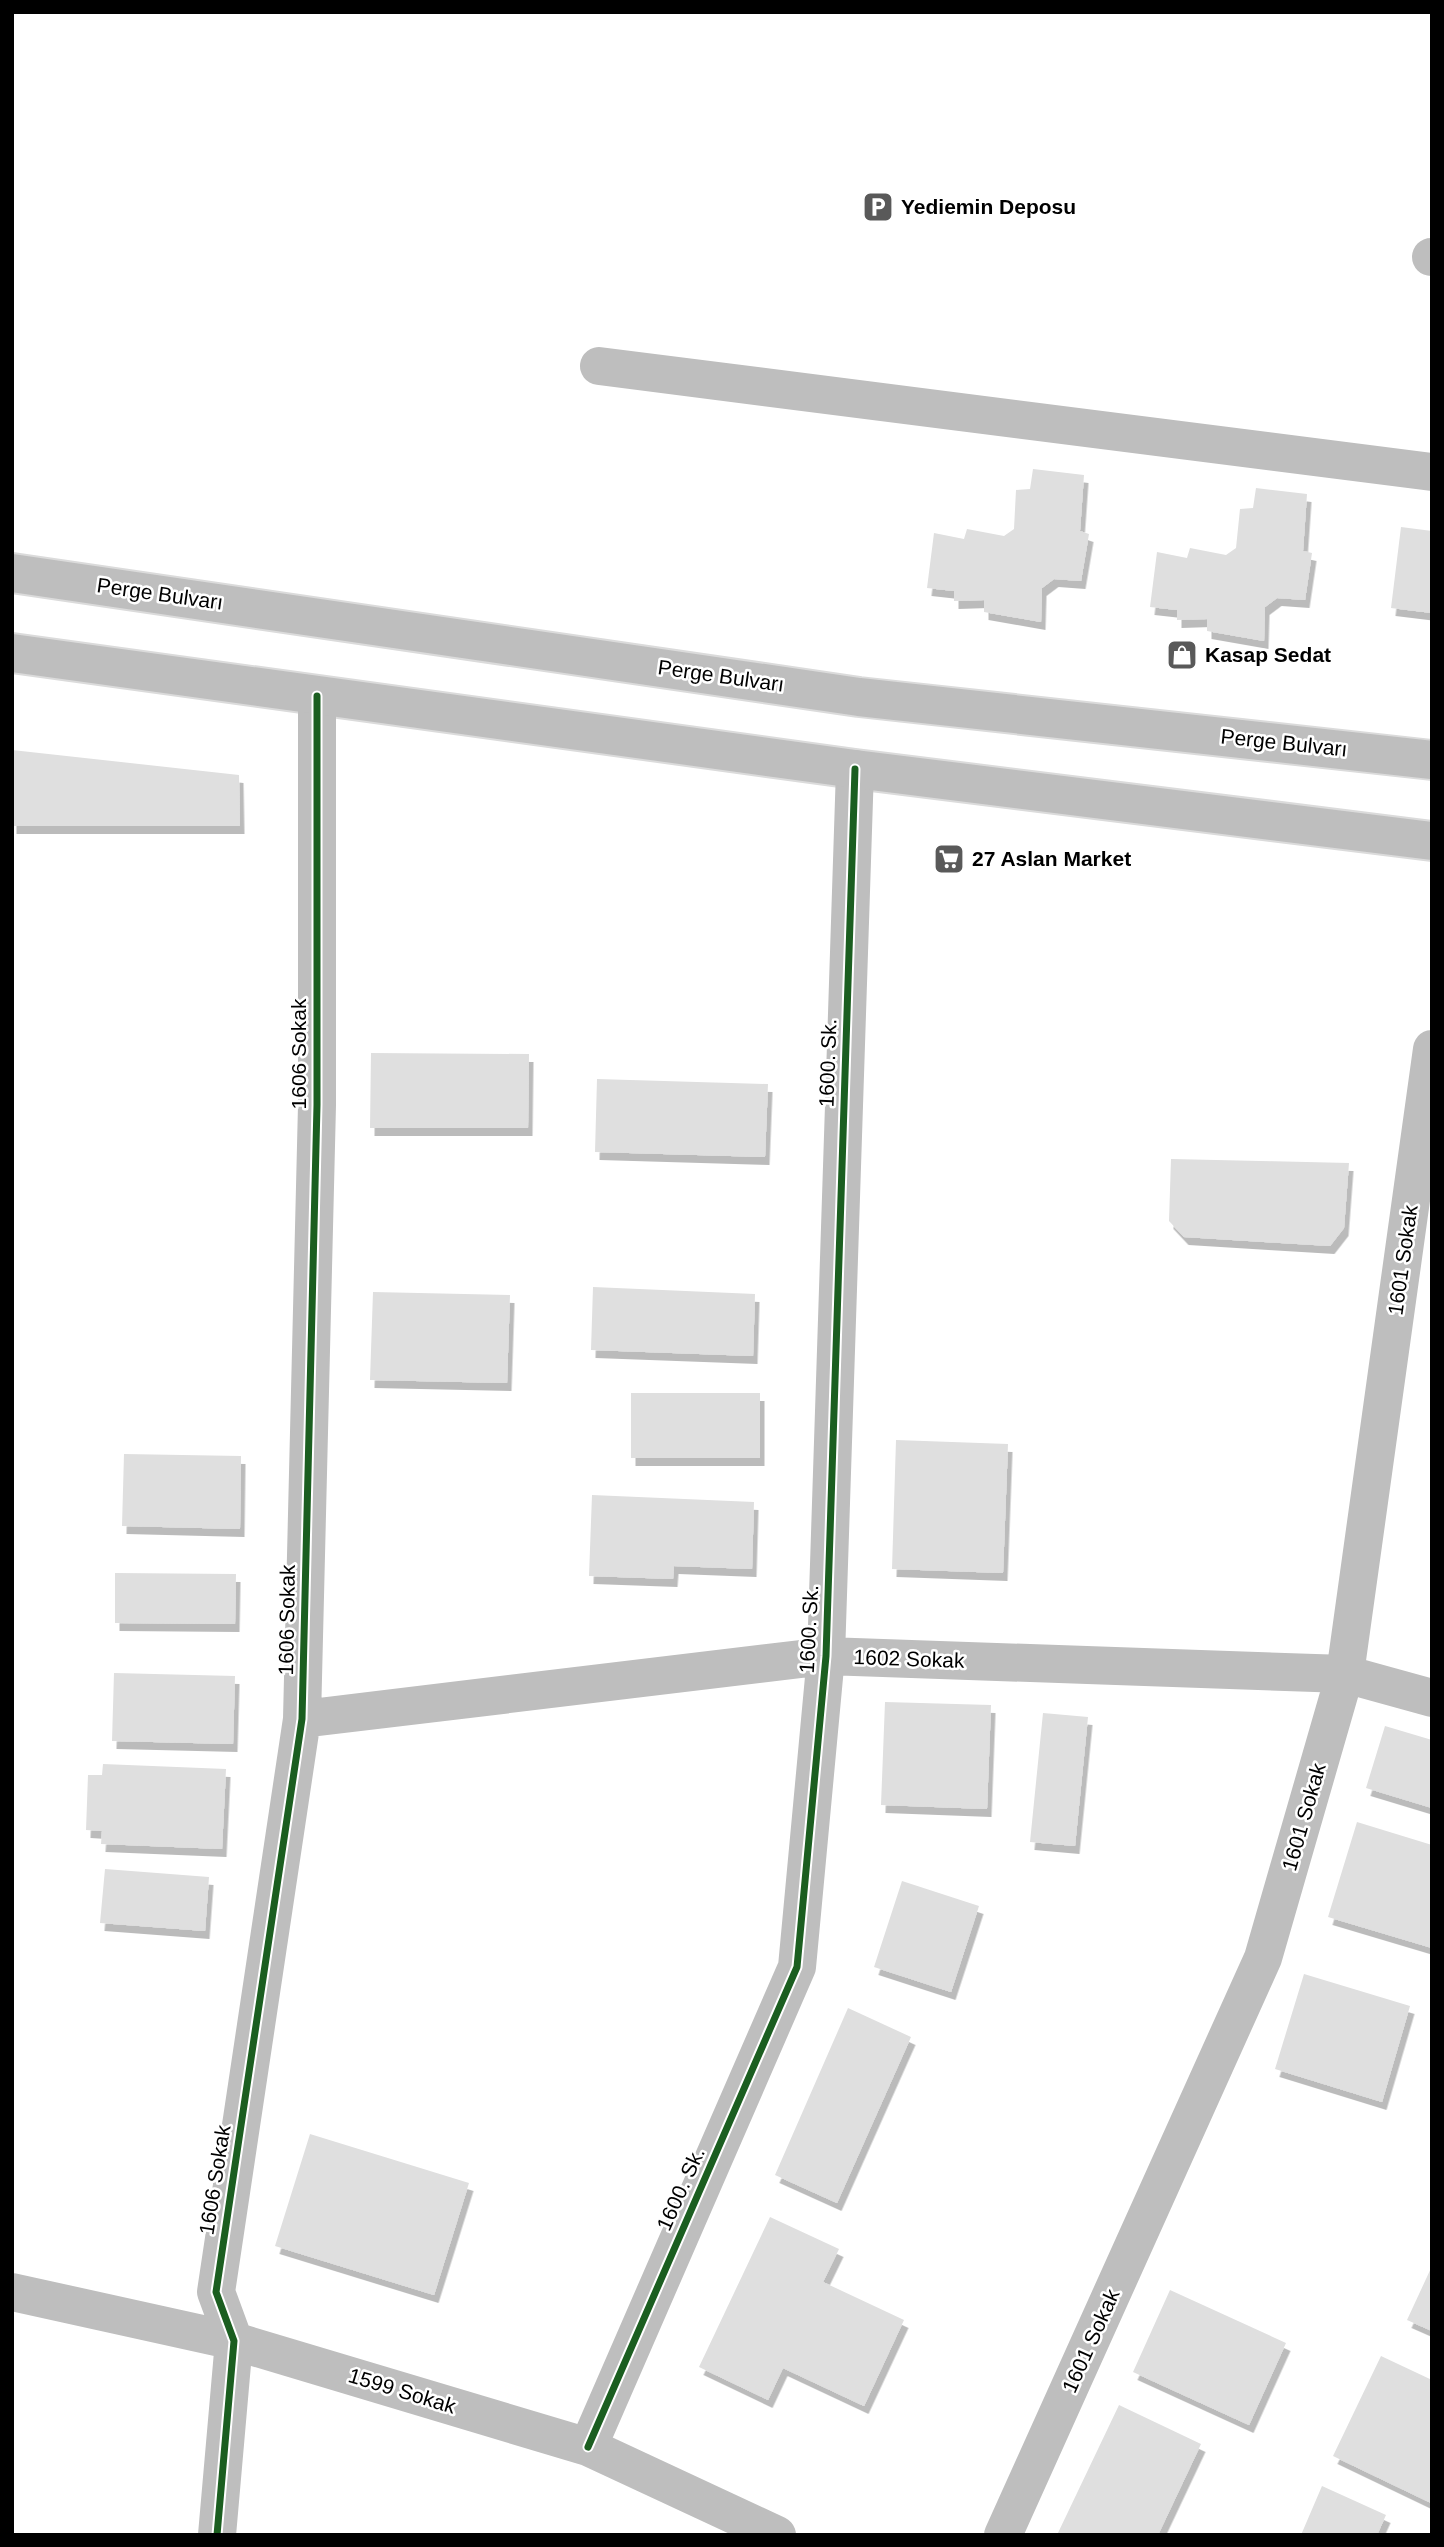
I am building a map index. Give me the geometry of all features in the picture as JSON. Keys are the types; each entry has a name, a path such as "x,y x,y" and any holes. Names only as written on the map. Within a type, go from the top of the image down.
{"street":[{"path":"599,366 1432,472"},
{"name":"Perge Bulvarı","path":"12,573 859,696 1432,760"},
{"path":"12,653 855,769 1432,841"},
{"name":"1606 Sokak","path":"217,2535 234,2341 216,2292 302,1719 317,1105 317,696"},
{"name":"1600. Sk.","path":"588,2447 797,1967 826,1656 855,769"},
{"name":"1601 Sokak","path":"1003,2535 1263,1958 1345,1674 1432,1049"},
{"name":"1602 Sokak","path":"302,1719 826,1656 1345,1674 1432,1698"},
{"name":"1599 Sokak","path":"12,2292 234,2341 588,2447 778,2535"}],"building":[{"path":"1033,469 1084,475 1080,531 1089,534 1081,581 1054,579 1042,588 1041,622 984,612 984,600 954,601 954,591 927,588 934,533 964,539 967,529 1004,536 1014,529 1016,490 1030,489"},
{"path":"1256,488 1307,494 1303,551 1312,553 1305,600 1277,598 1265,607 1264,641 1207,631 1207,619 1177,620 1177,610 1150,607 1157,552 1187,558 1190,548 1226,555 1236,548 1240,509 1253,508"},
{"path":"1401,527 1432,531 1432,613 1391,608"},
{"path":"12,750 239,775 240,826 12,826"},
{"path":"371,1053 529,1054 528,1128 370,1128"},
{"path":"597,1079 768,1084 765,1157 595,1152"},
{"path":"1171,1159 1349,1163 1344,1228 1330,1246 1184,1237 1169,1221"},
{"path":"593,1287 755,1294 753,1356 591,1350"},
{"path":"373,1292 510,1295 507,1383 370,1380"},
{"path":"631,1393 760,1393 760,1458 631,1458"},
{"path":"896,1440 1008,1444 1003,1573 892,1569"},
{"path":"124,1454 241,1456 240,1529 122,1526"},
{"path":"592,1495 754,1502 752,1569 674,1566 673,1579 589,1576"},
{"path":"115,1573 236,1574 235,1624 115,1623"},
{"path":"114,1673 235,1676 233,1744 112,1741"},
{"path":"885,1702 991,1705 987,1809 881,1805"},
{"path":"1043,1713 1088,1717 1075,1846 1030,1842"},
{"path":"1385,1726 1432,1740 1432,1808 1366,1788"},
{"path":"103,1764 226,1769 222,1849 101,1844 102,1831 86,1830 88,1775 102,1775"},
{"path":"1357,1822 1432,1845 1432,1948 1328,1917"},
{"path":"105,1869 209,1877 205,1931 100,1923"},
{"path":"902,1881 979,1906 951,1992 874,1967"},
{"path":"1304,1974 1410,2006 1382,2102 1275,2069"},
{"path":"848,2008 911,2037 837,2203 775,2175"},
{"path":"310,2134 469,2183 434,2295 275,2246"},
{"path":"770,2217 839,2249 823,2282 904,2320 864,2406 783,2368 768,2400 699,2367"},
{"path":"1432,2266 1432,2331 1407,2320"},
{"path":"1170,2290 1286,2343 1249,2425 1133,2372"},
{"path":"1381,2356 1432,2380 1431,2503 1333,2456"},
{"path":"1119,2405 1201,2444 1158,2535 1057,2535"},
{"path":"1322,2486 1386,2515 1377,2535 1301,2535"}],"cycle path":[{"path":"217,2535 234,2341 216,2292 302,1719 317,1105 317,696"},
{"path":"588,2447 797,1967 826,1656 855,769"}],"place":[{"name":"Yediemin Deposu","path":"878,207"},
{"name":"Kasap Sedat","path":"1182,655"},
{"name":"27 Aslan Market","path":"949,859"}]}
